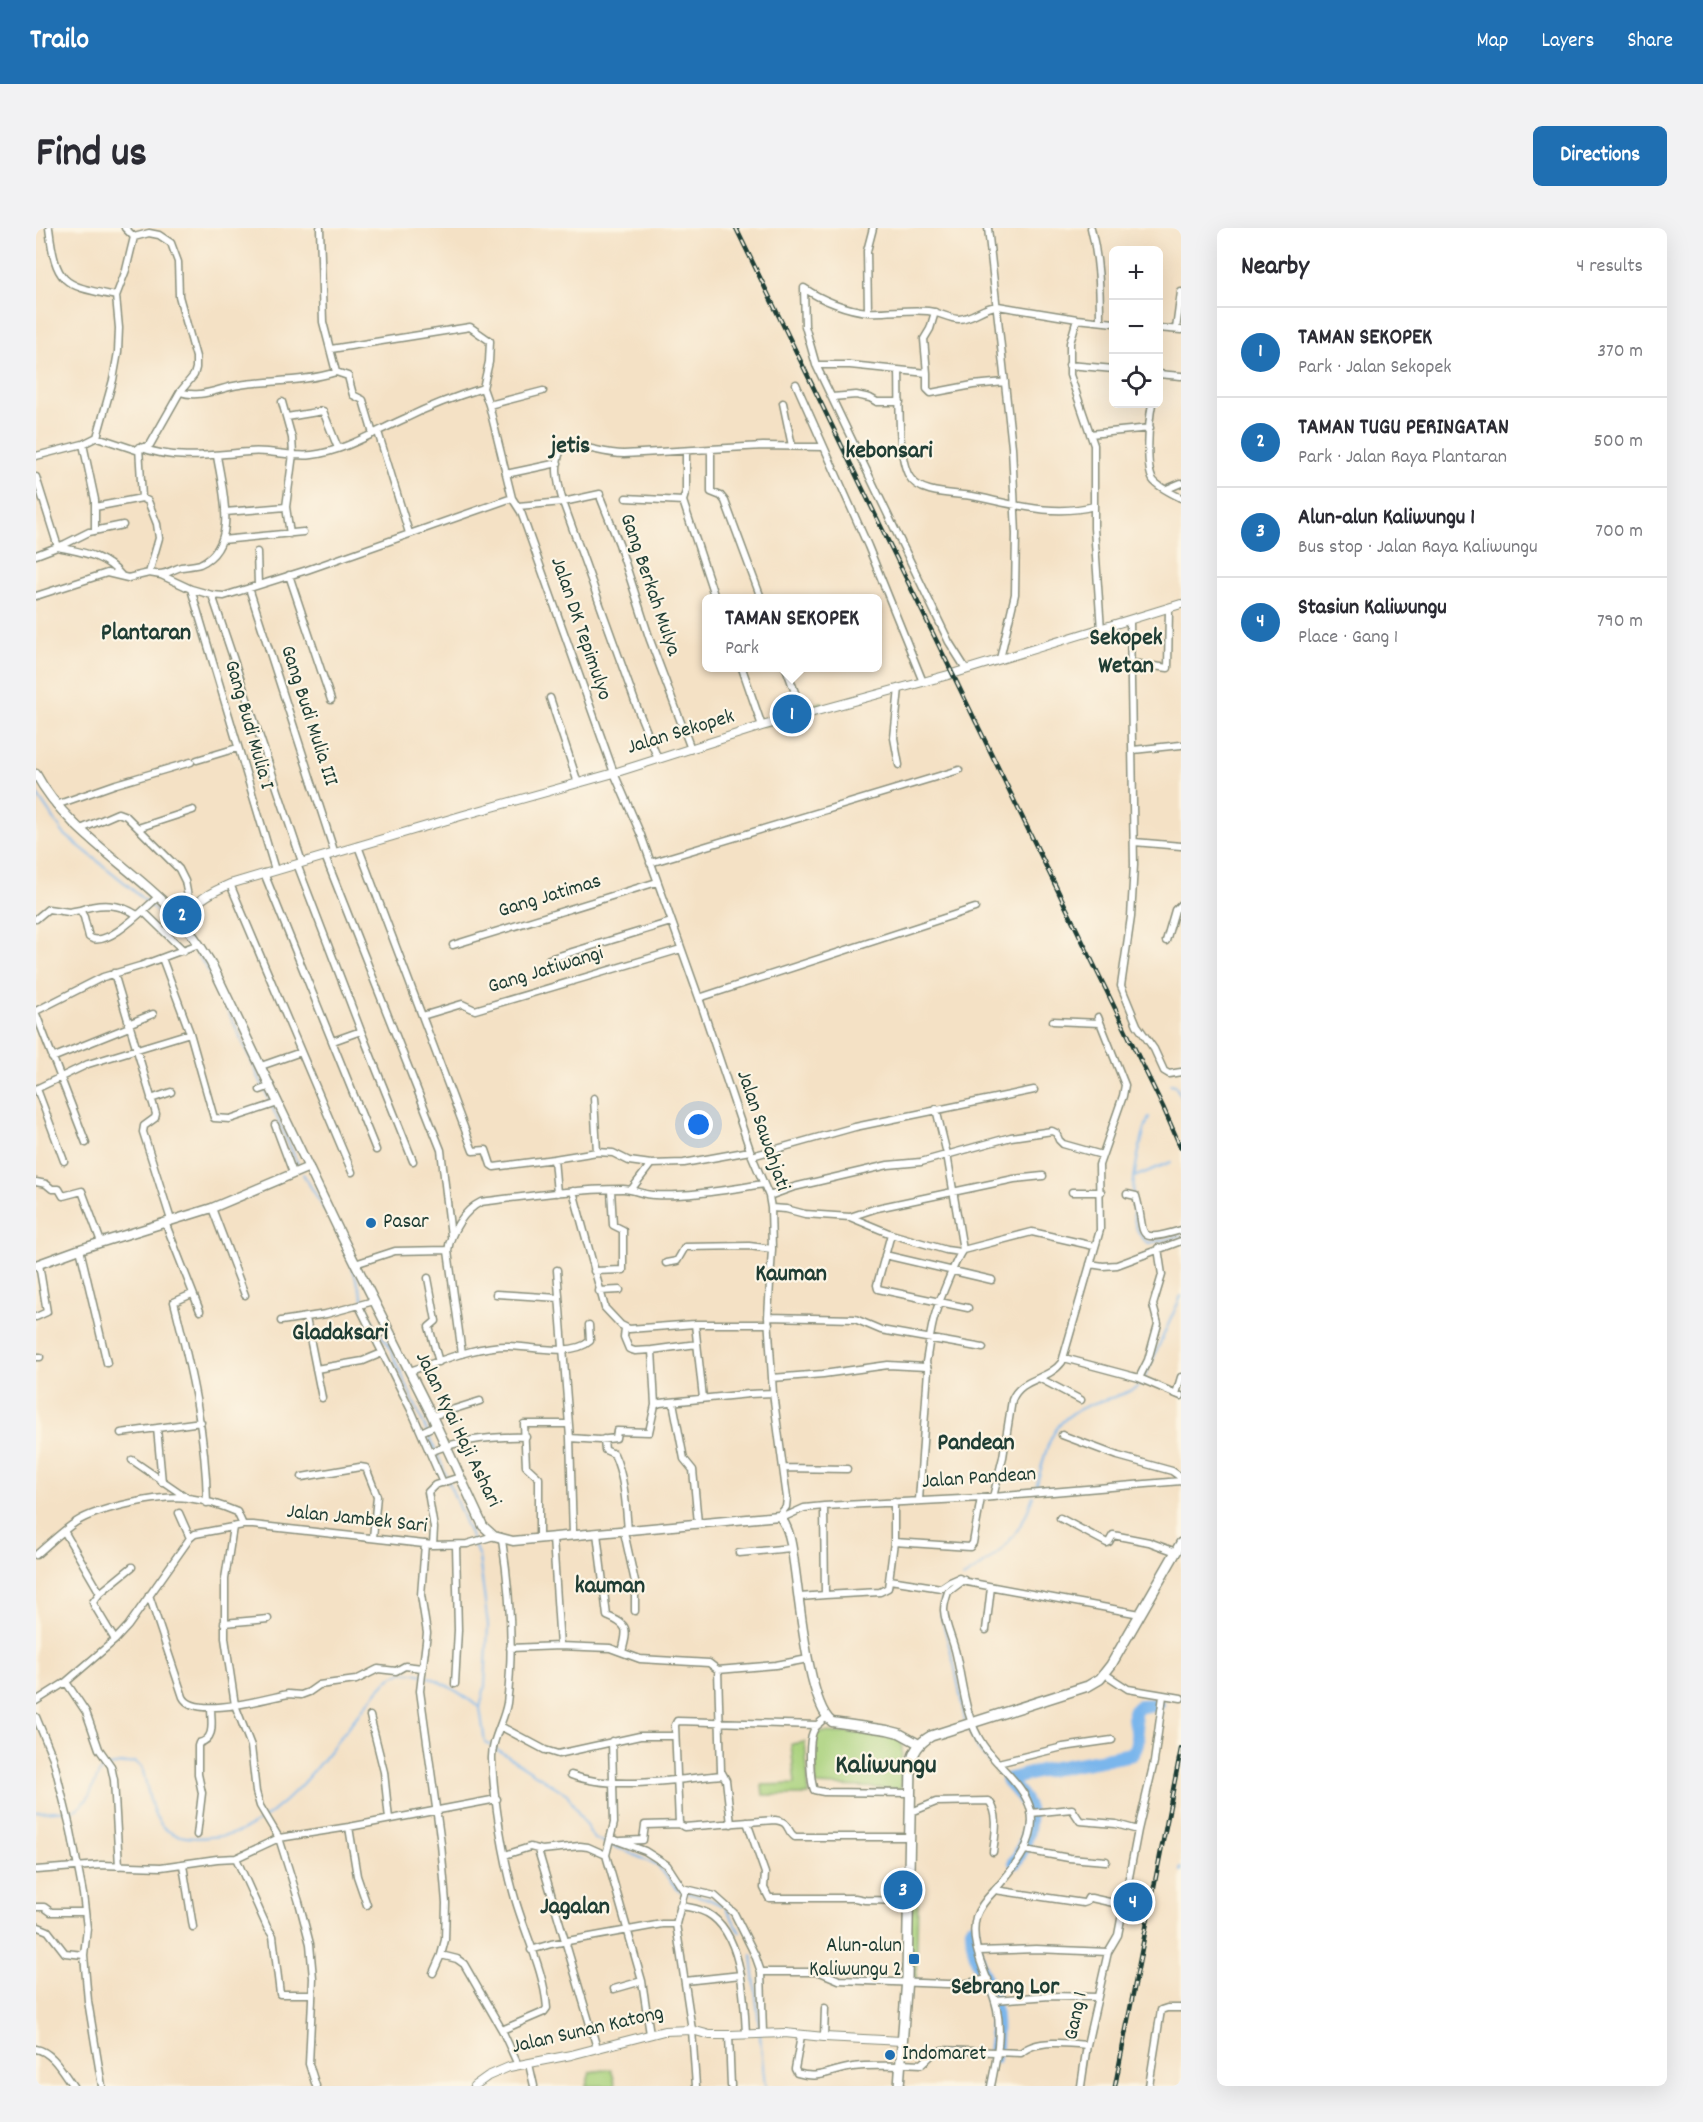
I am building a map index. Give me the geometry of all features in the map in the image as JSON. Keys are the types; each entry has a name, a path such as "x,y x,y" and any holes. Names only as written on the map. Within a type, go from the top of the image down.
{"main road":[{"name":"Jalan Kyai Haji Ashari","path":"36,774 56,805 168,906 191,933 196,945 219,977 261,1066 266,1088 277,1103 288,1142 300,1171 355,1264 386,1331 410,1371 417,1393 432,1416 433,1426 483,1526 498,1538"},
{"path":"37,1264 212,1208 300,1171"},
{"path":"498,1538 513,1541 781,1517 792,1548 812,1677 826,1718 832,1722 899,1733 919,1744"},
{"path":"899,2086 906,1982 912,1756 919,1744 931,1736 1088,1686 1105,1674 1179,1547"}],"street":[{"path":"49,228 54,258 63,279 73,286 116,297"},
{"path":"125,228 134,237"},
{"path":"320,228 322,322 336,372"},
{"path":"868,312 867,251 873,228"},
{"path":"988,228 1012,447 1014,506 1015,594 1000,658"},
{"path":"1091,228 1097,250 1100,279 1100,321"},
{"path":"36,456 83,444 97,437 136,450 150,445 180,392 194,375 196,357 179,296 179,268 175,251 166,239 151,231 134,237"},
{"path":"97,437 113,380 118,351 119,328 116,297 128,265 134,237"},
{"path":"966,669 949,642 816,365 805,326 804,288 838,305 868,312 935,312 959,319 980,314 991,306 998,306 1077,319 1109,322"},
{"path":"1163,328 1178,330 1181,292"},
{"path":"935,312 924,339 927,389 931,393 1005,382"},
{"path":"1077,319 1069,365 1074,392 1094,450 1094,506 1101,630"},
{"path":"159,574 190,589 213,596 224,596 512,498 483,388 489,362 490,341 470,327 331,349"},
{"path":"816,365 850,365 927,373"},
{"path":"1069,365 1109,369"},
{"path":"899,371 902,449 909,478 920,486 944,494 970,496 1014,506 1071,511 1094,506"},
{"path":"180,392 192,395 204,394 236,386 302,380 336,372 348,376 353,395 363,400 376,433 409,533"},
{"path":"1163,374 1181,376"},
{"path":"796,384 923,682"},
{"path":"140,447 160,455 189,457 259,451 311,455 338,448 417,413 483,388"},
{"path":"489,405 543,391"},
{"path":"831,397 856,395 877,402 900,402"},
{"path":"282,402 292,430 292,454 286,507 290,534"},
{"path":"783,403 792,446"},
{"path":"1152,408 1150,471 1154,481 1181,498"},
{"path":"287,417 324,412 338,448"},
{"path":"1090,434 1150,428"},
{"path":"83,444 94,491 95,530"},
{"path":"658,759 563,502 557,481 558,457 564,445 588,447 614,454 792,446 824,447"},
{"path":"140,447 142,498"},
{"path":"711,449 711,492 722,496 725,501 759,594"},
{"path":"857,451 902,449"},
{"path":"686,451 686,491 683,501 714,594"},
{"path":"36,596 107,573 128,578 149,573 159,574 200,564 210,556 222,540 226,526 217,456"},
{"path":"507,474 558,463"},
{"path":"36,477 58,547"},
{"path":"1167,489 1181,483"},
{"name":"Gang Berkah Mulya","path":"563,502 601,496 650,640 690,746"},
{"name":"Jalan DK Tepimulyo","path":"512,498 518,506 614,773"},
{"path":"626,498 683,501"},
{"path":"95,507 146,499 150,504 159,538 149,573"},
{"path":"518,506 563,502"},
{"path":"225,512 286,507"},
{"path":"36,555 95,530 123,525"},
{"path":"222,540 303,531"},
{"path":"58,547 101,558 114,565 121,575"},
{"path":"257,552 258,585"},
{"path":"289,575 332,700"},
{"name":"Gang Budi Mulia III","path":"249,588 335,854"},
{"name":"Gang Budi Mulia I","path":"190,589 275,870"},
{"path":"213,596 299,863 361,1032 413,1161"},
{"name":"Jalan Sekopek","path":"193,903 230,884 264,873 614,773 690,746 923,682 1181,604"},
{"path":"1131,663 1168,668 1170,608"},
{"path":"1130,621 1134,842 1131,917 1121,986 1137,1025 1154,1049 1164,1071 1169,1074 1181,1072"},
{"path":"743,672 762,726"},
{"path":"787,672 803,714"},
{"path":"899,688 894,738 899,765"},
{"path":"550,698 578,783"},
{"path":"1133,750 1181,745"},
{"path":"56,805 116,784 237,748"},
{"path":"650,863 959,770"},
{"name":"Jalan Sawahjati","path":"614,773 657,882 751,1153 769,1196 772,1249 768,1320 773,1393 787,1498 781,1517"},
{"path":"138,828 193,810"},
{"path":"81,829 118,813 126,816 179,869 193,903 191,933"},
{"path":"1134,842 1181,846"},
{"path":"358,846 473,1151 486,1150 491,1165 494,1167 597,1152 613,1154 629,1161 651,1164 684,1163 751,1153 855,1126 1034,1090"},
{"path":"325,856 441,1150 451,1236 448,1250 462,1354"},
{"path":"264,873 376,1150"},
{"name":"Gang Jatimas","path":"453,945 657,882"},
{"path":"230,884 352,1172"},
{"path":"80,910 89,937 94,940 103,940 118,932 158,897"},
{"path":"168,906 193,903"},
{"path":"1166,941 1175,910 1181,904"},
{"path":"36,919 48,909 69,912 93,905 144,910 185,950"},
{"path":"699,998 975,908"},
{"path":"549,959 671,922"},
{"path":"86,1143 36,1012 87,984 196,945"},
{"name":"Gang Jatiwangi","path":"422,1016 462,1004 475,1010 681,949"},
{"path":"162,958 190,1033 216,1119 230,1119 277,1103"},
{"path":"114,973 156,1117 144,1126 144,1139 168,1221 192,1294 200,1311"},
{"path":"52,1058 153,1014"},
{"path":"993,1497 1003,1457 1012,1400 1018,1389 1058,1367 1064,1358 1100,1230 1100,1165 1125,1085 1099,1020 1053,1021"},
{"path":"333,1041 361,1032"},
{"path":"64,1161 37,1089 107,1057 190,1033"},
{"path":"261,1066 301,1052"},
{"path":"151,1099 171,1092"},
{"path":"594,1098 597,1152"},
{"path":"919,1500 926,1367 934,1315 962,1251 954,1192 936,1109"},
{"path":"275,1125 288,1142 300,1171"},
{"path":"769,1196 794,1187 888,1166 921,1162 1011,1137 1052,1131 1063,1144 1102,1155"},
{"path":"554,1159 557,1193"},
{"path":"631,1190 651,1164"},
{"path":"850,1217 876,1208 1014,1179 1043,1176"},
{"path":"36,1182 46,1184 52,1189 59,1189 63,1196 82,1191 101,1242"},
{"path":"451,1236 471,1207 481,1202 573,1191 631,1190 650,1195 662,1195 722,1191 764,1184"},
{"path":"594,1271 623,1270 623,1230 612,1225 611,1190"},
{"path":"573,1191 605,1308 625,1328 768,1320 855,1319 881,1330 983,1348"},
{"path":"1072,1192 1101,1192"},
{"path":"1131,1195 1141,1225 1147,1235 1152,1238 1181,1230"},
{"path":"212,1208 245,1295"},
{"path":"771,1208 805,1214 850,1217 891,1233 946,1250 962,1251 1032,1232 1094,1246"},
{"path":"891,1233 877,1285 878,1289 968,1308"},
{"path":"1090,1264 1117,1265 1181,1240"},
{"path":"666,1263 677,1261 685,1247 749,1246 772,1249"},
{"path":"1143,1379 1158,1324 1153,1305 1162,1275 1158,1248"},
{"path":"80,1249 107,1363"},
{"path":"355,1264 395,1251 448,1250"},
{"path":"885,1255 992,1280"},
{"path":"36,1317 47,1312 37,1264"},
{"path":"557,1270 570,1438 573,1535"},
{"path":"428,1278 436,1321 429,1327 439,1362"},
{"path":"599,1291 620,1290"},
{"path":"192,1294 174,1302 190,1363 201,1422 206,1460 207,1503"},
{"path":"496,1294 559,1298"},
{"path":"281,1321 306,1318 372,1302"},
{"path":"360,1306 445,1483"},
{"path":"306,1318 322,1398"},
{"path":"695,1324 703,1398"},
{"path":"410,1371 462,1354 506,1346 578,1347 587,1344 591,1337 589,1325"},
{"path":"625,1328 624,1337 629,1349 634,1351 697,1344"},
{"path":"376,1335 386,1331"},
{"path":"570,1438 604,1439 616,1438 617,1431 649,1432 656,1405 652,1350"},
{"path":"316,1369 363,1361 382,1353"},
{"path":"1064,1358 1143,1379 1179,1395 1181,1377"},
{"path":"772,1378 888,1365 926,1367"},
{"path":"1039,1378 1081,1400"},
{"path":"405,1398 417,1393"},
{"path":"656,1405 703,1398 773,1393"},
{"path":"432,1416 480,1401"},
{"path":"673,1402 684,1460 693,1470 698,1523"},
{"path":"412,1412 424,1406"},
{"path":"121,1433 201,1422"},
{"path":"539,1539 539,1478 526,1467 524,1424 568,1424"},
{"path":"421,1432 433,1426"},
{"path":"157,1428 162,1482"},
{"path":"1062,1435 1118,1456 1172,1471 1179,1476 1181,1482"},
{"path":"430,1452 486,1438 526,1437"},
{"path":"604,1439 606,1451 615,1455 622,1480 626,1532 635,1582 635,1611"},
{"path":"132,1460 187,1498 237,1512 243,1525"},
{"path":"302,1477 360,1467 366,1468 377,1496 373,1538"},
{"path":"784,1468 847,1469"},
{"path":"433,1972 445,1940 446,1903 421,1698 420,1679 427,1633 422,1595 429,1544 434,1528 428,1492 432,1486 458,1478"},
{"name":"Jalan Pandean","path":"781,1517 804,1508 824,1506 981,1498 1181,1482"},
{"path":"36,1554 64,1531 90,1515 113,1507 187,1498"},
{"path":"894,1542 970,1547 973,1543 981,1498"},
{"path":"800,1598 825,1594 883,1591 888,1588 894,1542 894,1502"},
{"path":"824,1506 825,1594"},
{"path":"36,1701 66,1682 128,1626 190,1538 179,1513"},
{"path":"1060,1518 1107,1543 1113,1535 1179,1547"},
{"name":"Jalan Jambek Sari","path":"190,1538 204,1532 243,1525 429,1544 456,1545 498,1538"},
{"path":"232,1527 225,1579 224,1623 235,1705 249,1737 261,1812 279,1838 310,1944 312,1994 309,2064 316,2086"},
{"path":"64,1531 100,1593"},
{"path":"597,1533 606,1598 605,1612 607,1616 621,1622 624,1626 626,1636 622,1652"},
{"path":"498,1538 505,1564 510,1648 507,1703 492,1756 505,1855 513,1892 541,1977 547,2008 544,2012 502,2030"},
{"path":"553,1538 560,1646"},
{"path":"454,1684 458,1630 456,1545"},
{"path":"739,1553 792,1548"},
{"path":"115,1640 93,1602 100,1593 132,1568"},
{"path":"890,1580 939,1588 962,1579 992,1587 1140,1614"},
{"path":"962,1579 948,1592 944,1610 968,1724 1025,1796 1031,1813 1031,1826 1025,1850 984,1901 976,1919 978,1951 985,1980 995,2000 999,2022 991,2086"},
{"path":"986,1630 992,1587"},
{"path":"149,1595 185,1701 197,1707 212,1708 288,1694 307,1693 319,1685 356,1680 378,1669 396,1671 405,1666 422,1669"},
{"path":"224,1623 268,1618"},
{"path":"510,1648 560,1646 610,1648 640,1659 709,1663 718,1670 776,1665 808,1659"},
{"path":"718,1670 722,1775 726,1780 731,1824"},
{"path":"1105,1674 1128,1689 1181,1698"},
{"path":"66,1682 86,1712 99,1749 111,1766 114,1780 119,1866"},
{"name":"Gang 1","path":"1081,2086 1087,2045 1108,1952 1118,1935 1138,1830 1154,1762 1163,1696"},
{"path":"197,1835 202,1793 198,1774 198,1746 200,1743 207,1742 211,1735 212,1708"},
{"path":"370,1716 384,1772 390,1819"},
{"path":"36,1717 53,1758 78,1867 87,1928 84,1955 88,2001 102,2086"},
{"path":"826,1718 818,1725 811,1738 811,1776 814,1790 910,1793"},
{"path":"679,1824 675,1722 680,1720 818,1725"},
{"path":"500,1726 545,1750 558,1754 640,1736 675,1736"},
{"path":"998,1763 1063,1747 1112,1740"},
{"path":"612,1742 614,1823 612,1839 606,1853 642,1981 650,2034"},
{"path":"571,1775 593,1782 614,1783 722,1775"},
{"path":"36,1870 119,1866 161,1867 236,1858 279,1838 497,1799"},
{"path":"909,1813 936,1802 989,1801 995,1813 993,1852"},
{"path":"1031,1813 1071,1809 1080,1821 1116,1824 1138,1830"},
{"path":"612,1839 643,1840 645,1825 679,1824 684,1827 775,1820 788,1825 795,1837 910,1837"},
{"path":"747,1822 765,1873 764,1887 769,1898 855,1898 909,1901"},
{"path":"349,1827 357,1876 367,1905"},
{"path":"612,1839 645,1851 667,1865 685,1891 715,1896 734,1913 761,1972 762,2033"},
{"path":"505,1855 530,1847 538,1850 580,1846 606,1853"},
{"path":"538,1850 597,2048"},
{"path":"1025,1850 1069,1858 1106,1861"},
{"path":"236,1858 273,1936 280,1994 312,1994"},
{"path":"183,1865 193,1927"},
{"path":"995,1890 1083,1903 1091,1898 1124,1905"},
{"path":"685,1891 676,1924 692,2030 696,2086"},
{"path":"680,1904 714,1917 731,1943 741,1974 748,2034"},
{"path":"36,1906 44,1907 51,1912 85,1912"},
{"path":"531,1950 628,1930 676,1924"},
{"path":"36,1926 48,1930 65,1953 84,1955"},
{"path":"978,1951 1036,1949 1108,1952"},
{"path":"441,1955 457,1959 464,1964 502,2030 518,2065"},
{"path":"761,1972 820,1972 839,1980 963,1984 985,1980"},
{"path":"685,1981 741,1974"},
{"path":"614,1989 642,1981"},
{"path":"995,2000 1050,1996 1098,1997"},
{"path":"824,2037 825,2008"},
{"path":"1149,2086 1161,2010 1181,2008"},
{"name":"Jalan Sunan Katong","path":"474,2086 488,2076 518,2065 650,2034 692,2030 710,2035 762,2033 902,2042"},
{"path":"729,2035 731,2086"},
{"path":"801,2036 795,2069 797,2073 814,2077 852,2067 922,2064 938,2050 1021,2053 1028,2048 1058,2042 1087,2045"},
{"path":"36,2049 43,2050 73,2086"},
{"path":"529,2064 534,2086"}],"green space":[{"path":"822,702 824,708 762,726 761,721"},
{"path":"816,1732 880,1734 902,1741 901,1789 816,1785"},
{"path":"805,1742 809,1795 763,1795 762,1785 795,1784 791,1744"},
{"path":"911,1898 918,1898 916,1982 906,1982"},
{"path":"611,2069 616,2086 586,2086 590,2072"}],"waterway":[{"path":"36,793 64,834 125,883 188,940 209,972 300,1169"},
{"path":"1170,1084 1175,1085 1181,1097"},
{"path":"1149,1117 1136,1164 1133,1203 1135,1220 1140,1234 1149,1243 1181,1236"},
{"path":"1134,1177 1171,1162"},
{"path":"303,1174 325,1210"},
{"path":"350,1261 370,1316 387,1342 441,1463 479,1557 488,1625 485,1686 480,1708 485,1742 567,1794 594,1839 658,1866 679,1891 722,1905"},
{"path":"1035,1491 1050,1442 1064,1420 1091,1404 1128,1392 1143,1381 1181,1296"},
{"path":"963,1578 987,1562 1007,1544 1022,1523 1033,1496"},
{"path":"946,1590 942,1598 941,1615 955,1668 965,1721"},
{"path":"36,1812 74,1810 80,1807 88,1797 103,1767 134,1762 142,1767 153,1811 166,1830 191,1838 232,1834 265,1817 299,1787 371,1699 393,1676 412,1673 433,1679 480,1708"},
{"path":"1015,1862 1025,1841 1029,1816 1023,1799 1007,1780 1040,1771 1132,1754 1137,1744 1134,1712 1140,1706 1157,1705"},
{"path":"967,1726 980,1752 1007,1780"},
{"path":"726,1908 740,1932"},
{"path":"972,1927 975,1952 989,1990 995,2015 994,2057"},
{"path":"752,1955 765,2086"}],"railway":[{"path":"736,228 1181,1148"},
{"path":"1115,2086 1181,1749"}],"place":[{"name":"TAMAN SEKOPEK","path":"792,714"},
{"name":"TAMAN TUGU PERINGATAN","path":"182,915"},
{"name":"Pasar","path":"371,1223"},
{"name":"Alun-alun Kaliwungu 1","path":"903,1890"},
{"name":"Stasiun Kaliwungu","path":"1133,1902"},
{"name":"Alun-alun Kaliwungu 2","path":"914,1959"},
{"name":"Indomaret","path":"890,2055"}],"district":[{"name":"jetis","path":"570,447"},
{"name":"kebonsari","path":"889,452"},
{"name":"Plantaran","path":"146,634"},
{"name":"Sekopek Wetan","path":"1126,653"},
{"name":"Kauman","path":"791,1275"},
{"name":"Gladaksari","path":"340,1334"},
{"name":"Pandean","path":"976,1444"},
{"name":"kauman","path":"610,1587"},
{"name":"Kaliwungu","path":"886,1766"},
{"name":"Jagalan","path":"575,1908"},
{"name":"Sebrang Lor","path":"1005,1988"}]}
